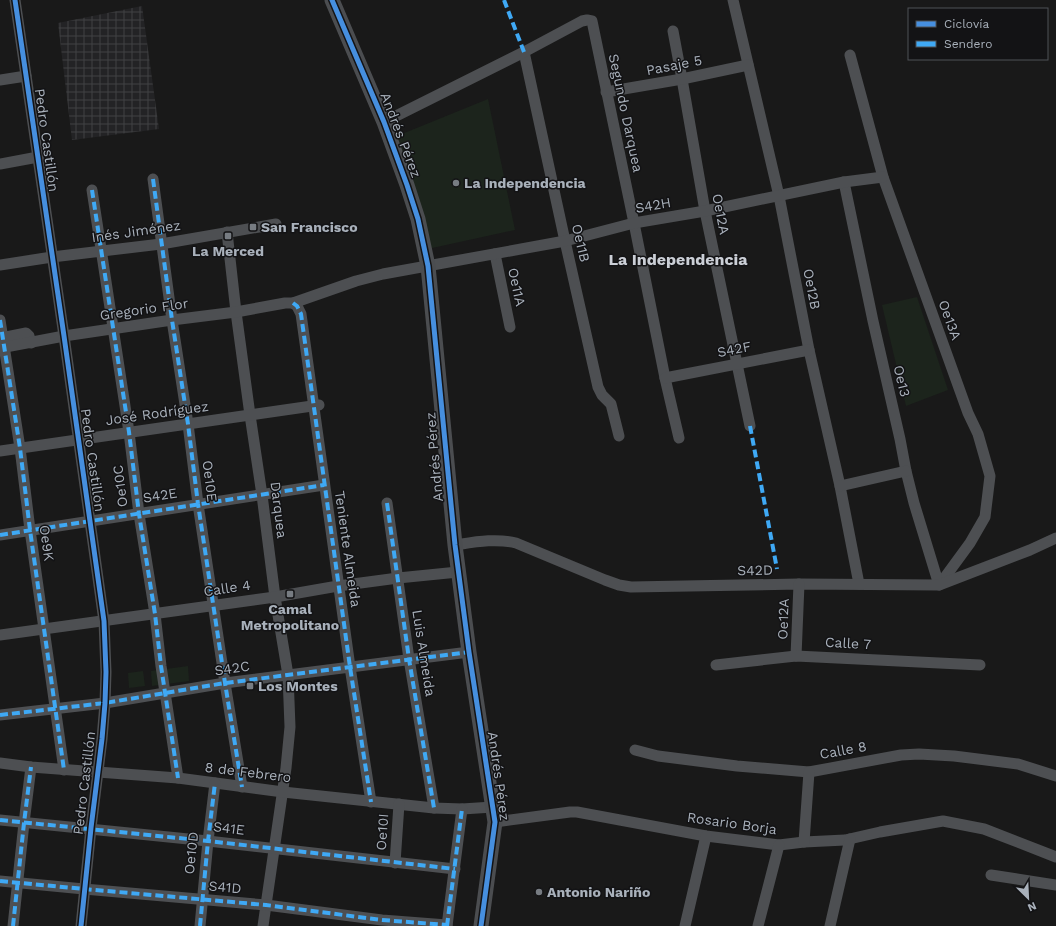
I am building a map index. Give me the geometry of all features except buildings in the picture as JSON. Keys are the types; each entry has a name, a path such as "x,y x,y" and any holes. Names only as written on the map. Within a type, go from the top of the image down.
{"street":[{"name":"Pedro Castillón","path":"15,0 104,621 106,672 105,703 81,926"},
{"name":"Andrés Pérez","path":"332,0 384,122 407,185 418,219 428,266 454,544 495,822 481,926"},
{"name":"Oe12B","path":"733,0 779,196 809,350 840,486 859,584"},
{"name":"Segundo Darquea","path":"384,122 524,52 582,21 592,21 678,438"},
{"name":"Oe12A","path":"673,31 705,211 750,426"},
{"name":"Oe11B","path":"524,52 598,387 602,395 611,404 619,436"},
{"name":"Oe13A","path":"850,55 883,177 968,413 978,434 990,476 985,517 970,543 939,584"},
{"name":"Pasaje 5","path":"606,92 682,79 748,65"},
{"path":"0,80 26,76"},
{"path":"1,161 38,157"},
{"name":"S42H","path":"293,303 356,281 382,274 565,241 634,224 844,182 883,177"},
{"name":"Oe10E","path":"153,179 198,504 242,787"},
{"name":"Oe13","path":"844,182 906,471 914,503 939,584"},
{"name":"Oe10C","path":"92,190 129,432 139,514 155,614 178,778"},
{"name":"Inés Jiménez","path":"0,265 52,257 161,244 276,224"},
{"name":"Darquea","path":"227,232 236,312 275,597 288,675 290,727 283,792"},
{"name":"Oe11A","path":"494,254 510,327"},
{"name":"Gregorio Flor","path":"2,343 31,343 64,336 293,303"},
{"name":"Teniente Almeida","path":"293,303 297,306 300,314 316,406 324,485 338,586 371,802"},
{"name":"Oe9K","path":"0,320 2,343 20,448 64,770"},
{"name":"S42F","path":"665,378 809,350"},
{"name":"José Rodríguez","path":"0,451 316,406"},
{"path":"840,486 906,471"},
{"name":"S42E","path":"0,535 324,485"},
{"name":"Luis Almeida","path":"388,503 409,659 434,808"},
{"name":"S42D","path":"454,544 506,540 605,580 631,587 799,584 939,584 1030,550 1056,538"},
{"name":"Calle 4","path":"0,635 275,597 338,586 458,572"},
{"name":"Oe12A","path":"796,656 799,584"},
{"name":"S42C","path":"0,714 105,703 225,683 469,652"},
{"name":"Calle 7","path":"716,665 796,656 980,665"},
{"name":"Calle 8","path":"635,750 658,756 737,766 809,772 901,755 919,754 954,756 1018,764 1056,776"},
{"name":"8 de Febrero","path":"0,763 64,770 178,778 283,792 434,808 462,809 493,807"},
{"path":"13,926 24,823 32,767"},
{"path":"804,842 809,772"},
{"name":"Oe10D","path":"200,926 215,783"},
{"path":"263,926 283,792"},
{"name":"Oe10I","path":"395,863 400,804"},
{"path":"447,926 462,809"},
{"name":"Rosario Borja","path":"495,822 577,812 706,836 779,845 850,839 943,821 984,829 1056,857"},
{"name":"S41E","path":"0,820 91,828 455,869"},
{"path":"685,926 706,836"},
{"path":"830,926 850,839"},
{"path":"758,926 779,845"},
{"path":"991,875 1056,885"},
{"name":"S41D","path":"0,881 266,906 382,923 447,926"}],"shaded area":[{"path":"142,6 159,129 72,140 58,23"},
{"name":"La Independencia","path":"488,99 515,230 423,250 397,136"},
{"path":"917,297 948,390 906,406 882,305"},
{"path":"188,666 189,681 152,686 151,671"},
{"path":"143,671 145,686 129,688 128,673"}],"marked path":[{"path":"504,0 524,52"},
{"path":"153,179 198,504 242,787"},
{"path":"92,190 129,432 139,514 155,614 161,666 178,778"},
{"path":"293,303 297,306 301,314 350,667 371,802"},
{"path":"0,320 20,448 64,770"},
{"path":"750,426 777,569"},
{"path":"0,535 324,485"},
{"path":"387,503 409,659 434,808"},
{"path":"0,715 105,703 225,683 469,652"},
{"path":"13,926 31,767"},
{"path":"200,926 215,783"},
{"path":"447,926 462,809"},
{"path":"0,820 208,841 455,869"},
{"path":"0,881 266,905 382,920 447,925"}],"cycle path":[{"path":"15,0 104,621 106,672 105,703 81,926"},
{"path":"332,0 384,122 407,185 418,219 428,266 455,545 469,652 495,822 481,926"}],"place":[{"name":"La Independencia","path":"456,183"},
{"name":"San Francisco","path":"253,227"},
{"name":"La Merced","path":"228,236"},
{"name":"Camal Metropolitano","path":"290,594"},
{"name":"Los Montes","path":"250,686"},
{"name":"Antonio Nariño","path":"539,892"}],"district":[{"name":"La Independencia","path":"678,259"}]}
